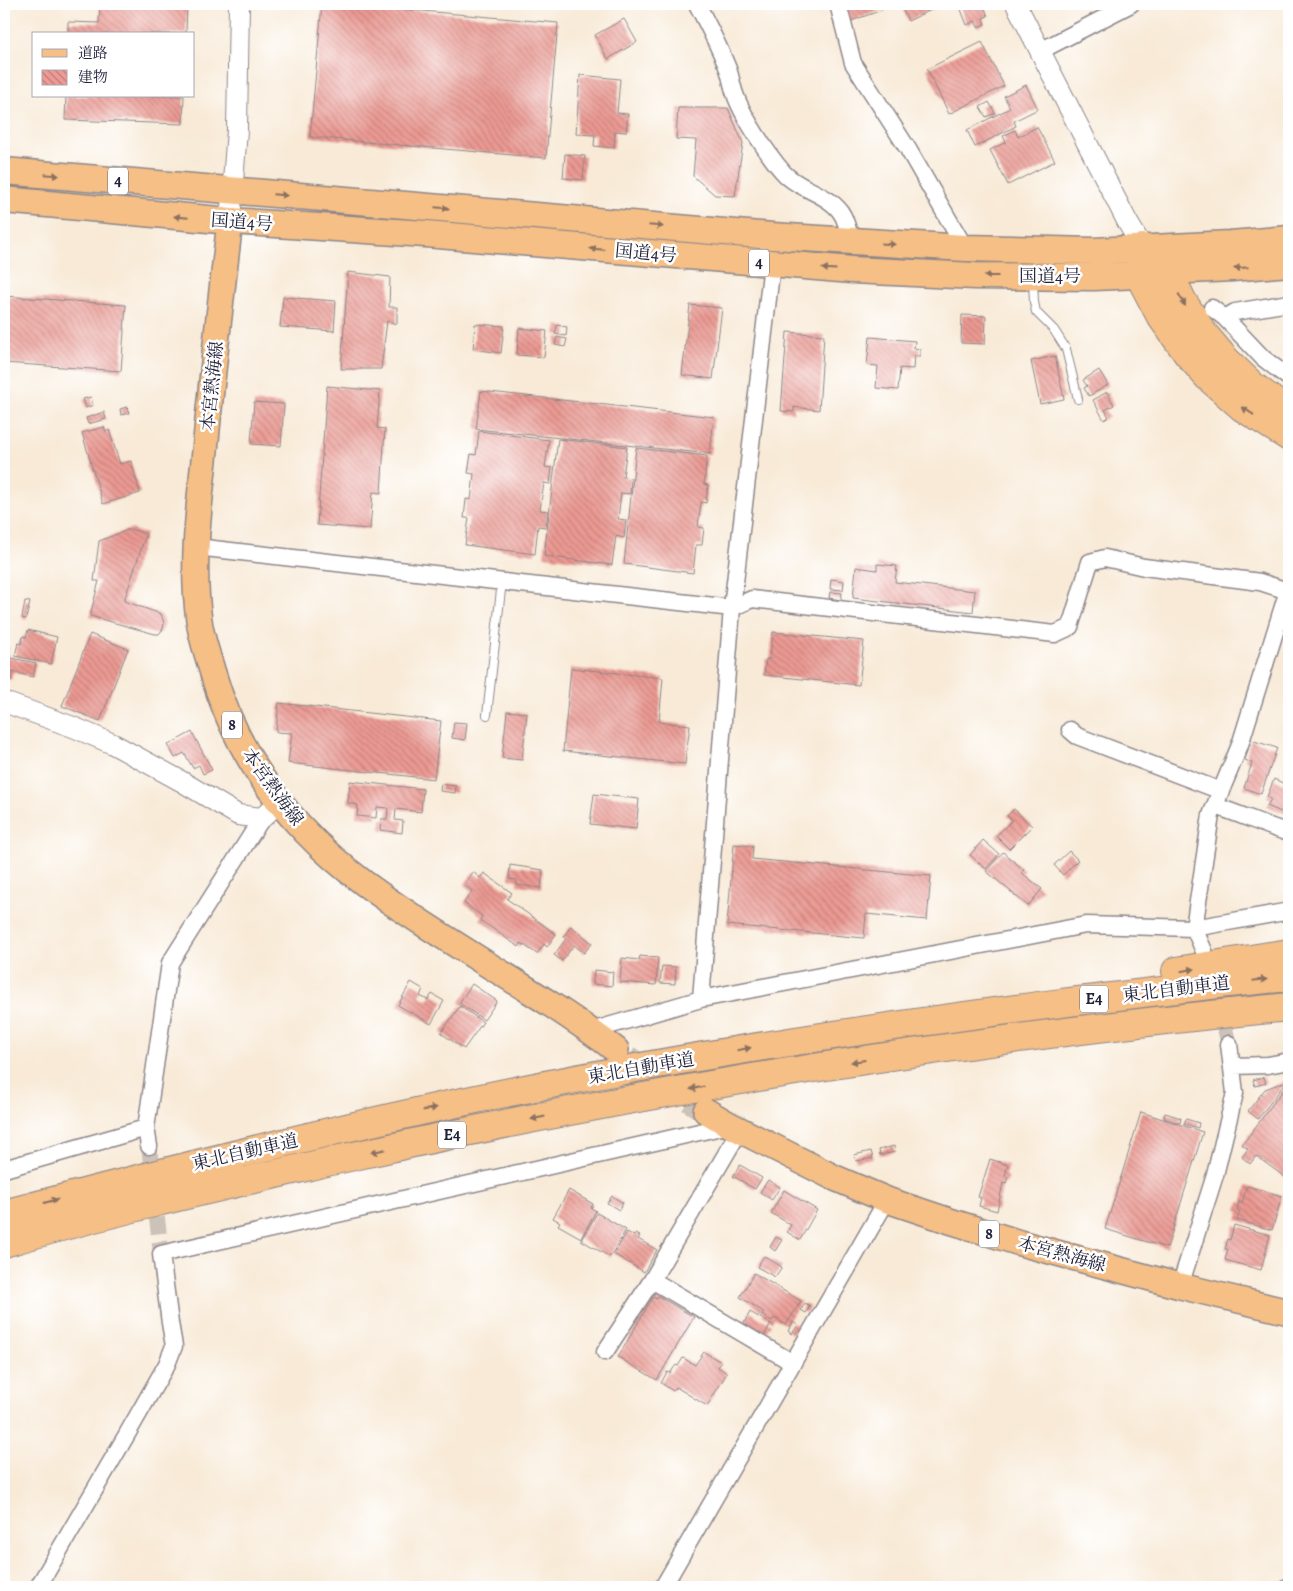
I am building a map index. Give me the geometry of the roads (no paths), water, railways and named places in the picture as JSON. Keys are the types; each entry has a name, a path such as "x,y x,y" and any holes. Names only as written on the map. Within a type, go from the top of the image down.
{"highway":[{"name":"国道4号","path":"4,171 772,236 965,248 1094,251 1289,239"},
{"name":"国道4号","path":"4,200 230,221 426,234 852,270 975,276 1139,275 1168,271 1289,263"},
{"path":"1143,248 1168,271 1182,300 1203,333 1226,360 1253,386 1289,413"},
{"path":"1143,248 1139,275 1160,315 1187,353 1208,377 1242,407 1289,437"},
{"path":"900,1025 1054,991 1289,953"},
{"name":"東北自動車道","path":"4,1214 205,1161 516,1091 822,1036 981,1013 1289,977"},
{"name":"東北自動車道","path":"4,1243 204,1190 390,1148 524,1120 697,1088 828,1065 906,1054 1130,1024 1289,1007"},
{"path":"906,1054 1064,1046 1289,1025"}],"main road":[{"name":"本宮熱海線","path":"230,221 196,546 196,582 199,620 204,644 219,693 271,810 312,839 364,883 488,966 542,998 616,1050"},
{"name":"本宮熱海線","path":"706,1111 835,1178 887,1200 1020,1243 1180,1286 1289,1312"}],"street":[{"path":"230,221 237,130 239,4"},
{"path":"697,4 729,71 735,95 749,122 773,159 784,174 830,202 843,215 851,241"},
{"path":"838,4 853,63 908,149 965,248"},
{"path":"1016,4 1128,223 1143,248"},
{"path":"1040,51 1131,4"},
{"path":"701,999 732,608 772,264"},
{"path":"1289,303 1218,313 1262,358 1289,378"},
{"path":"196,546 732,608 752,599 1055,634 1070,627 1090,562 1105,558 1144,567 1260,582 1288,598 1240,745 1211,815 1194,928 1204,951"},
{"path":"4,702 113,744 181,780 238,815 271,810"},
{"path":"1070,730 1077,736 1218,798 1234,812 1262,825 1289,833"},
{"path":"149,1146 146,1128 170,963 271,810"},
{"path":"591,1031 701,999 1086,925 1194,928 1284,912"},
{"path":"1180,1286 1214,1175 1235,1093 1229,1044"},
{"path":"1232,1066 1268,1065 1289,1061"},
{"path":"605,1352 652,1280 735,1127"},
{"path":"38,1587 167,1364 174,1346 161,1254 735,1127"},
{"path":"4,1169 146,1128"},
{"path":"663,1587 887,1200"},
{"path":"652,1280 793,1363"}],"lane":[{"path":"1033,276 1036,312 1054,330 1066,349 1078,400"},
{"path":"487,715 502,581"}],"tunnel":[{"path":"1211,977 1229,1044"},
{"path":"628,1058 706,1111"},
{"path":"149,1146 161,1254"}]}
